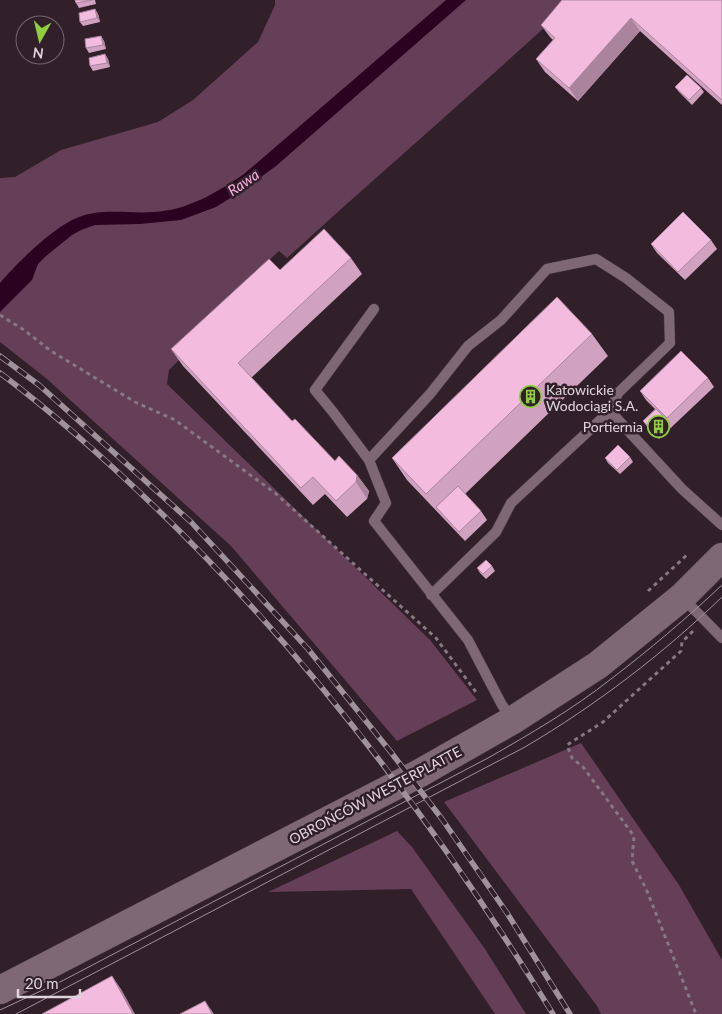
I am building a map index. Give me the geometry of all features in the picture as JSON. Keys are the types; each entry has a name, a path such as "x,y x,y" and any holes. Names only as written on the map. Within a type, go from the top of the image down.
{"street":[{"name":"OBROŃCÓW WESTERPLATTE","path":"0,990 420,773 507,712 598,665 682,597 722,557"}],"lane":[{"path":"369,460 430,394 468,346 501,320 547,269 596,260 626,278 669,312 670,343 618,393 610,411 511,503 496,532 431,595"},
{"path":"374,309 314,390 369,460 386,502 374,521 468,640 507,712"},
{"path":"610,411 682,489 721,524"},
{"path":"682,597 722,638"}],"path":[{"path":"0,315 24,330 51,351 135,402 175,420 275,492 436,638 491,713 507,712"},
{"path":"644,595 721,524"},
{"path":"696,1014 647,891 632,861 634,836 583,767 572,758 567,745 603,722 639,691 681,651 682,642 705,621"}],"shaded area":[{"path":"275,0 574,0 287,258 279,251 263,266 268,273 169,370 167,384 430,640 477,700 397,741 231,546 47,379 0,342 0,178 15,177 61,150 158,122 193,100 258,42 275,5"},
{"path":"581,743 679,885 722,960 722,1014 601,1014 597,1006 444,802"},
{"path":"397,831 412,847 485,949 526,1014 495,1014 411,889 268,892"}],"water":[{"name":"Rawa","path":"446,0 466,0 276,166 240,192 216,207 181,220 140,224 95,225 81,230 72,235 38,264 32,280 0,312 0,283 49,235 72,220 82,216 99,212 166,211 190,204 223,188 244,174"}],"building":[{"path":"75,0 92,0 76,3"},
{"path":"562,0 722,0 722,100 631,18 569,88 536,59 555,38 541,25"},
{"path":"95,9 97,18 80,22 79,13"},
{"path":"101,36 103,45 86,48 85,39"},
{"path":"105,54 107,63 90,66 89,58"},
{"path":"687,75 701,88 689,100 675,87"},
{"path":"683,212 711,240 678,272 651,244"},
{"path":"324,229 351,258 238,363 292,421 295,419 335,461 339,456 357,475 356,482 336,501 313,477 301,488 171,349 269,259 280,270"},
{"path":"557,297 592,334 426,494 392,458"},
{"path":"681,351 708,378 667,418 640,391"},
{"name":"Portiernia","path":"656,409 670,423 656,435 643,421"},
{"path":"618,445 630,457 617,470 605,458"},
{"path":"458,486 481,511 459,532 436,507"},
{"path":"486,560 492,566 483,574 477,568"},
{"path":"112,976 133,1014 42,1014"},
{"path":"205,1001 212,1014 180,1014"}],"tram line":[{"path":"0,1010 60,982 520,740 597,690 668,634 722,585"},
{"path":"16,1014 525,747 577,714 628,678 676,639 722,597"}],"railway":[{"path":"0,356 39,385 191,522 308,649 442,819 507,913 570,1014"},
{"path":"0,373 60,421 155,507 212,564 320,685 419,812 465,878 553,1014"}],"place":[{"name":"Katowickie Wodociągi S.A.","path":"530,397"},
{"name":"Portiernia","path":"659,426"}]}
